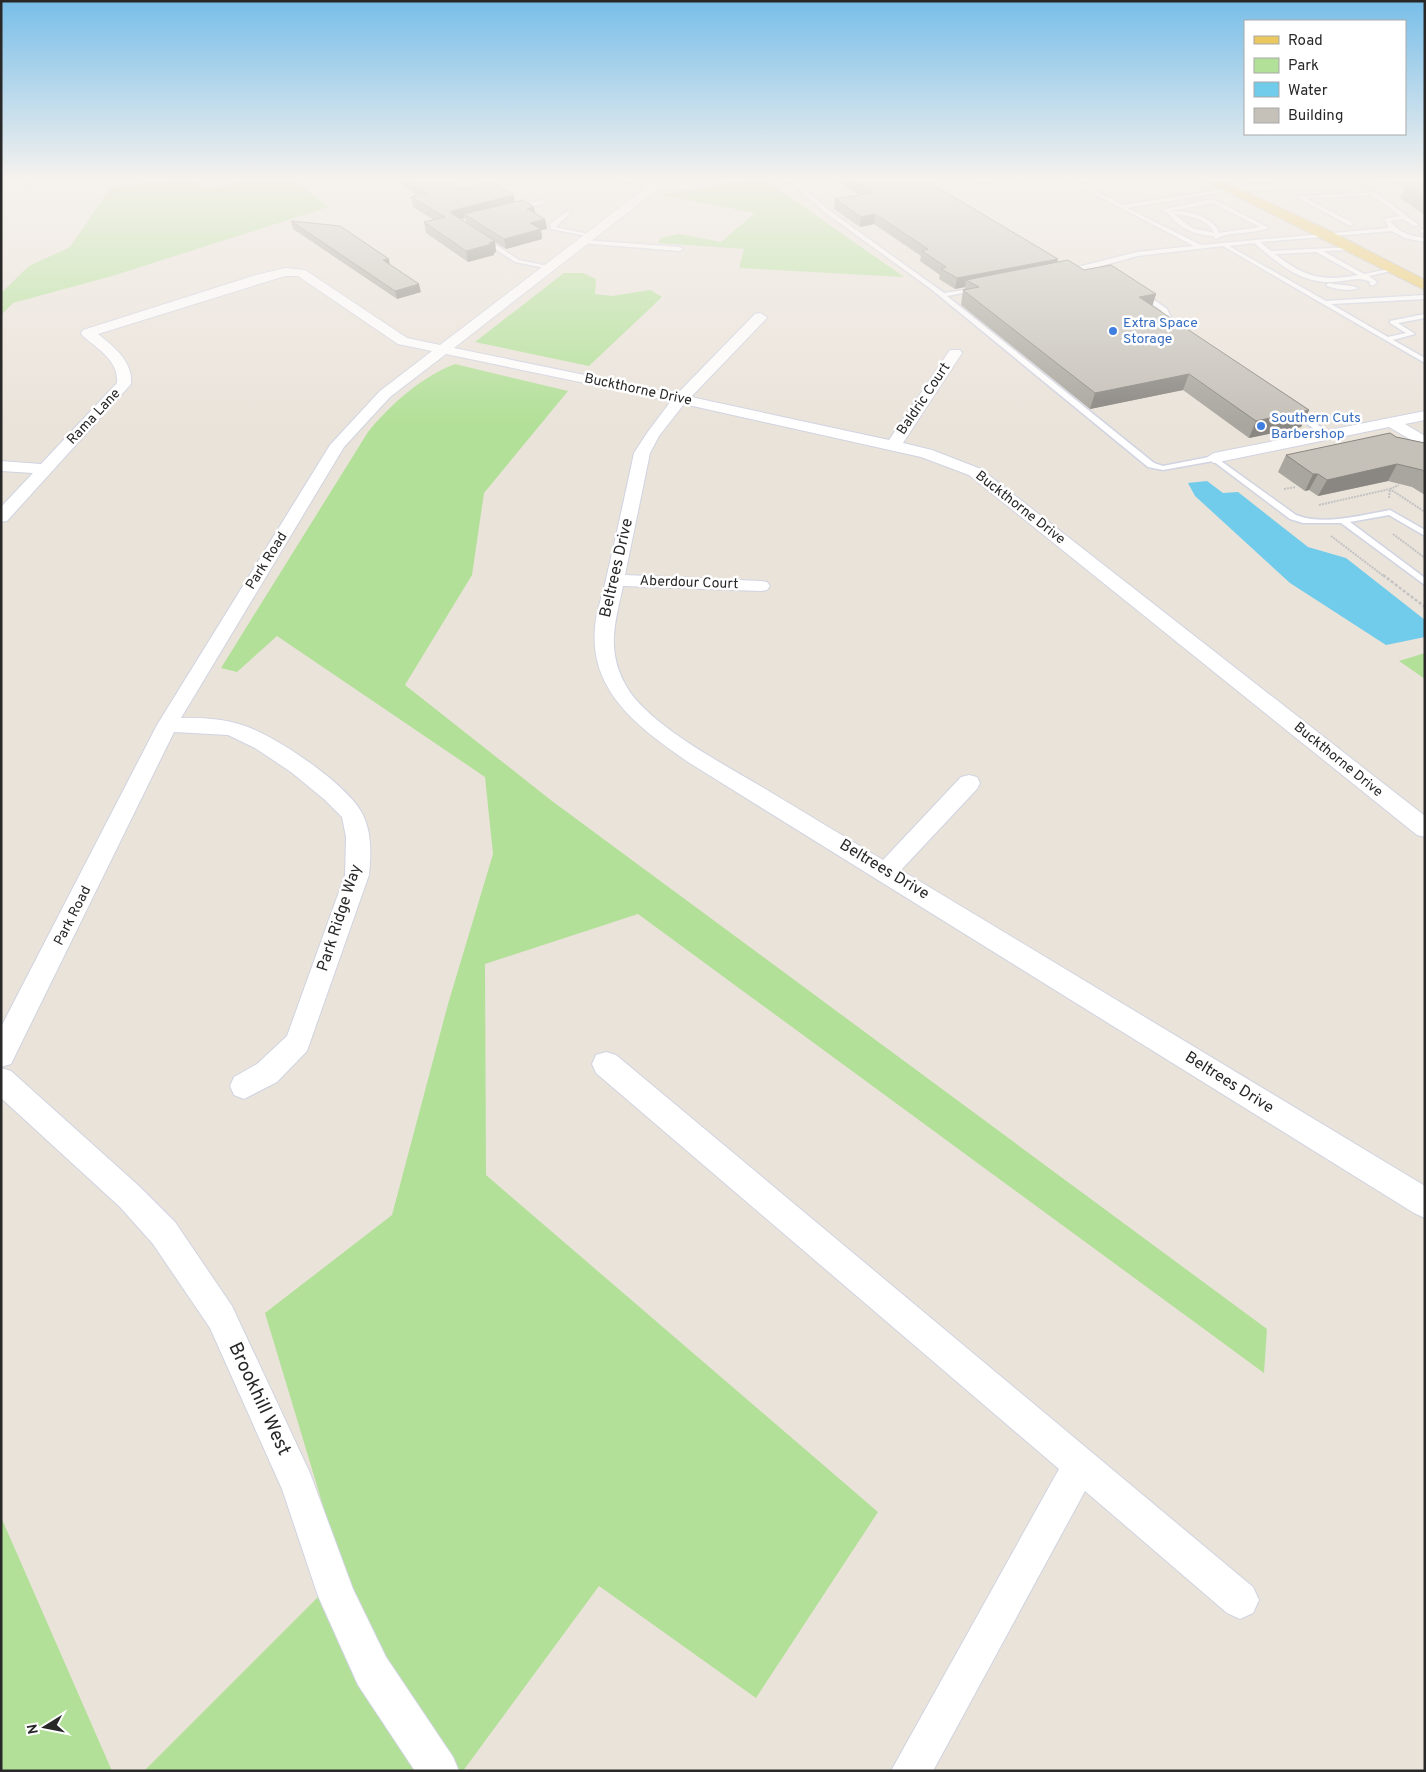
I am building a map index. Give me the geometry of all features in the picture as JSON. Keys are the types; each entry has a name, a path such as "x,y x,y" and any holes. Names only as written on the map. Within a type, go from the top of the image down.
{"main road":[{"path":"1374,260 1425,286"}],"street":[{"name":"Park Road","path":"1,1055 167,725 338,445 385,394 559,260"},
{"name":"Rama Lane","path":"1,518 124,384 126,378 123,365 88,332 260,278 285,272 301,273 394,338 441,349"},
{"name":"Beltrees Drive","path":"760,317 682,400 649,439 642,453 616,580 611,600 605,611 603,635 604,658 611,680 625,701 644,720 696,757 886,871 1425,1203"},
{"name":"Buckthorne Drive","path":"441,349 893,446 943,458 987,479 1425,829"},
{"name":"Baldric Court","path":"893,446 955,353"},
{"path":"1214,458 1425,415"},
{"path":"1392,422 1425,443"},
{"path":"1,466 46,469"},
{"name":"Aberdour Court","path":"616,580 761,586"},
{"name":"Park Ridge Way","path":"167,725 235,729 265,742 340,800 351,813 358,832 360,851 358,875 298,1043 267,1073 244,1086"},
{"path":"886,871 968,783"},
{"path":"606,1064 1240,1600"},
{"name":"Brookhill West","path":"1,1080 130,1197 164,1233 221,1317 298,1485 337,1596 372,1672 440,1771"},
{"path":"911,1771 1080,1465"}],"lane":[{"path":"515,260 550,267"},
{"path":"898,260 1151,465 1163,468 1214,458 1298,520 1343,521 1390,512 1425,534"},
{"path":"1064,270 1098,265 1114,260"},
{"path":"1252,260 1425,361"},
{"path":"1278,260 1294,272 1340,288 1355,288"},
{"path":"1334,260 1374,282 1372,284"},
{"path":"1098,265 1105,270"},
{"path":"1322,282 1364,276 1393,269"},
{"path":"1277,275 1294,272"},
{"path":"944,295 981,289"},
{"path":"1137,292 1165,310 1170,326 1183,334"},
{"path":"1325,303 1425,296"},
{"path":"1386,339 1412,334 1392,322 1425,316"},
{"path":"1286,405 1327,435"},
{"path":"1343,521 1425,582"}],"path":[{"path":"1388,505 1390,489 1399,485"},
{"path":"1284,489 1296,487"},
{"path":"1387,530 1425,558"},
{"path":"1328,533 1425,607"}],"green space":[{"path":"43,260 163,260 13,303 1,315 1,293 29,266"},
{"path":"741,260 879,260 904,277 739,268"},
{"path":"564,273 583,273 596,279 595,294 612,296 650,290 662,297 589,366 475,342"},
{"path":"455,364 568,391 484,493 472,575 405,685 552,801 1267,1329 1264,1373 638,914 485,964 486,1175 878,1512 756,1698 599,1586 463,1771 144,1771 343,1572 265,1313 392,1215 448,1004 493,854 485,777 277,636 237,672 221,668 368,432 407,392 430,376"},
{"path":"1425,653 1425,679 1399,661"},
{"path":"1,1517 112,1771 1,1771"}],"water":[{"path":"1207,481 1223,493 1238,492 1308,547 1346,558 1425,620 1425,637 1386,645 1290,583 1195,496 1188,483"}],"building":[{"path":"348,260 385,260 383,260 419,284 395,291"},
{"path":"935,260 1054,260 957,278 941,269 946,267"},
{"path":"1068,260 1084,270 1111,265 1156,294 1139,297 1309,410 1256,421 1189,374 1095,393 963,290 979,287 966,280"},
{"path":"1390,433 1396,437 1425,443 1425,472 1397,464 1327,480 1318,474 1313,474 1286,455"}],"place":[{"name":"Extra Space Storage","path":"1113,331"},
{"name":"Southern Cuts Barbershop","path":"1261,426"}]}
